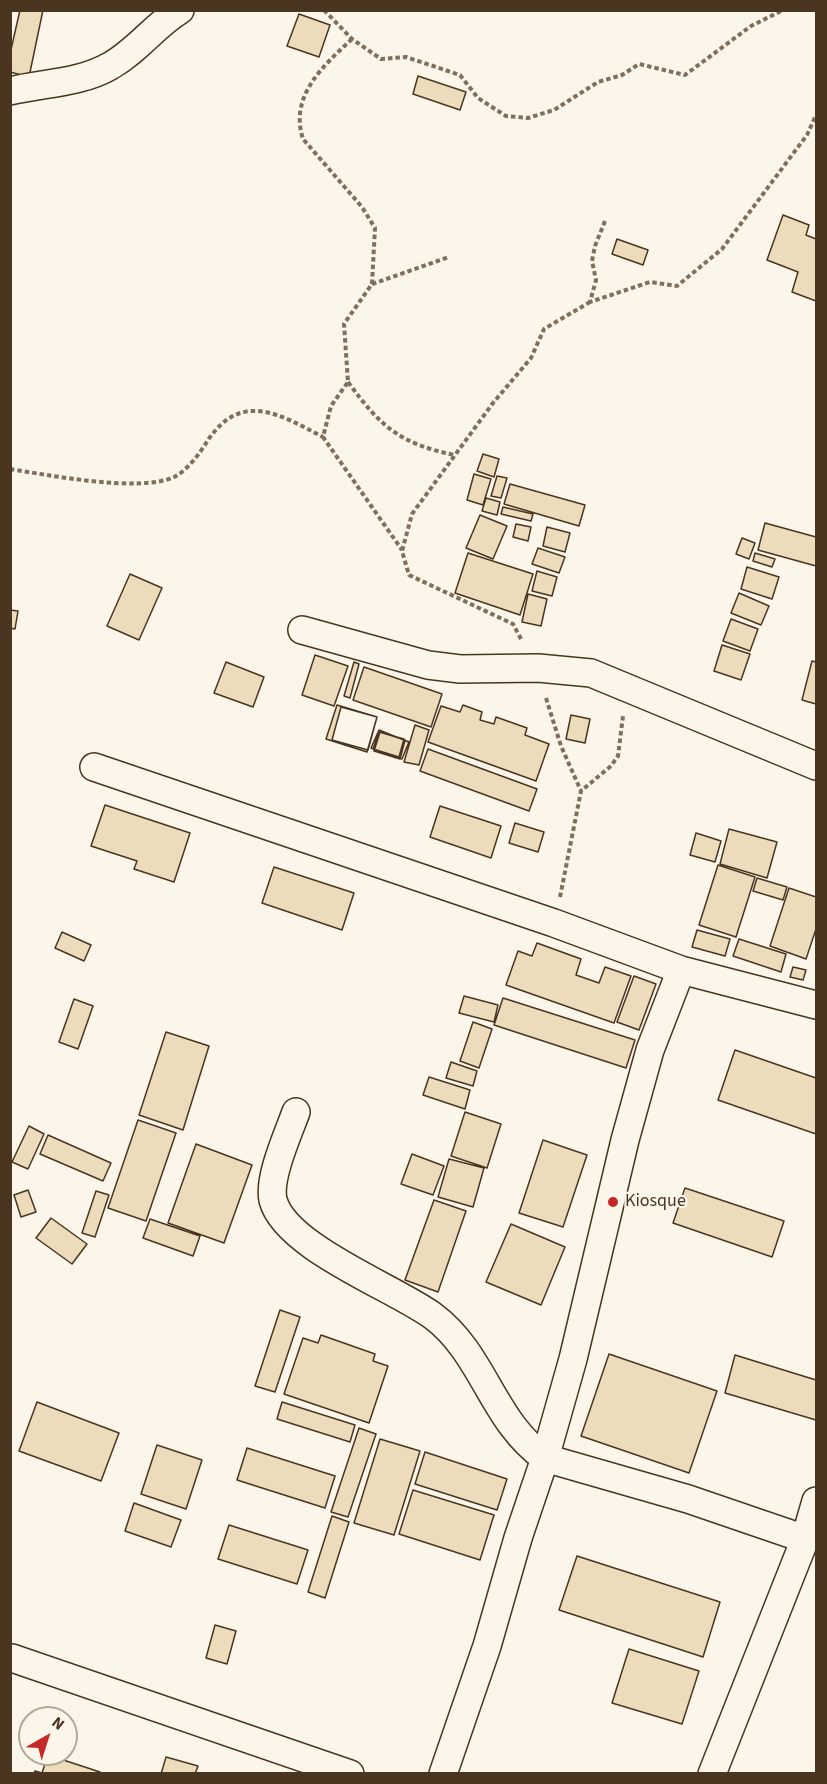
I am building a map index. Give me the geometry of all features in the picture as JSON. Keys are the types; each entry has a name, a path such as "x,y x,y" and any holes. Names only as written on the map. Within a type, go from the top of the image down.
{"street":[{"path":"10,92 95,74 126,56 167,18 180,10"},
{"path":"302,630 428,665 460,669 538,668 591,673 816,766"},
{"path":"94,767 555,923 681,970 816,1005"},
{"path":"443,1773 487,1647 518,1538 545,1458 573,1359 625,1140 650,1050 681,970"},
{"path":"296,1112 275,1174 273,1200 286,1223 348,1268 410,1300 447,1326 470,1355 518,1436 545,1458 688,1499 805,1539"},
{"path":"712,1773 805,1539 816,1502"},
{"path":"11,1659 350,1773"}],"path":[{"path":"324,10 352,39 381,59 406,57 460,75 478,98 506,116 528,118 554,110 598,82 621,75 639,64 685,75 751,26 783,10"},
{"path":"352,39 320,70 299,109 298,125 303,140 362,207 375,228 372,284 344,324 348,382 375,419 419,447 454,455"},
{"path":"402,551 412,513 454,455 531,358 544,329 590,302 650,282 677,286 696,273 722,249 736,232 807,135 816,115"},
{"path":"590,302 597,280 592,261 605,221"},
{"path":"372,284 405,275 449,258"},
{"path":"323,437 331,406 348,382"},
{"path":"10,469 62,477 135,483 174,477 202,449 217,427 232,415 247,411 267,411 323,437 402,551 409,575 513,624 538,668 561,746 581,790 555,923"},
{"path":"581,790 610,766 618,756 626,688"}],"building":[{"path":"20,10 43,10 29,77 10,72 10,54"},
{"path":"299,14 330,25 319,57 287,46"},
{"path":"418,76 466,92 460,110 413,94"},
{"path":"783,215 809,225 806,235 816,239 816,301 792,292 798,272 767,260"},
{"path":"617,239 648,250 643,265 612,254"},
{"path":"483,454 499,459 494,477 477,471"},
{"path":"474,474 491,479 483,505 467,500"},
{"path":"497,476 507,478 501,498 491,496"},
{"path":"510,484 585,505 579,526 504,504"},
{"path":"486,498 500,502 497,515 482,511"},
{"path":"503,507 533,514 531,521 501,514"},
{"path":"480,515 507,526 493,559 466,548"},
{"path":"765,523 816,537 816,566 758,550"},
{"path":"516,524 531,527 528,541 513,537"},
{"path":"547,527 570,533 565,552 543,546"},
{"path":"742,538 755,543 749,559 736,554"},
{"path":"538,548 565,557 559,573 532,564"},
{"path":"468,553 533,574 520,615 455,593"},
{"path":"755,553 775,559 772,567 753,561"},
{"path":"747,567 779,577 772,599 741,589"},
{"path":"537,571 557,577 552,596 532,591"},
{"path":"130,574 162,588 139,640 107,626"},
{"path":"739,593 769,606 761,625 731,613"},
{"path":"528,594 547,599 541,626 522,622"},
{"path":"10,610 18,611 15,629 10,628"},
{"path":"731,619 758,629 750,651 723,641"},
{"path":"722,645 750,654 741,680 714,671"},
{"path":"315,655 348,666 334,706 302,695"},
{"path":"812,661 816,662 816,704 802,700"},
{"path":"226,662 264,677 253,707 214,693"},
{"path":"354,662 359,664 350,698 344,696"},
{"path":"364,667 442,694 431,727 353,700"},
{"path":"337,705 377,717 367,752 326,739"},
{"path":"463,705 482,712 480,720 494,724 496,717 527,728 525,735 549,744 536,781 428,742 441,706 460,712"},
{"path":"341,707 377,717 368,750 332,740"},
{"path":"571,715 590,719 585,743 566,739"},
{"path":"415,725 429,730 419,765 404,762"},
{"path":"379,730 409,742 402,759 371,748"},
{"path":"379,732 404,739 399,757 373,749"},
{"path":"380,732 405,740 400,759 374,751"},
{"path":"428,749 537,789 529,811 420,771"},
{"path":"105,805 190,833 174,882 134,869 137,861 91,846"},
{"path":"440,806 501,826 491,858 430,837"},
{"path":"515,823 544,832 538,852 509,843"},
{"path":"729,829 777,842 767,878 720,864"},
{"path":"696,833 721,841 715,862 690,855"},
{"path":"718,865 755,877 736,937 699,925"},
{"path":"274,867 354,893 342,930 262,903"},
{"path":"757,878 787,887 783,900 753,891"},
{"path":"789,888 816,897 816,929 806,959 770,946"},
{"path":"697,930 730,939 725,956 692,947"},
{"path":"62,932 91,945 84,961 55,948"},
{"path":"739,939 786,954 781,972 733,956"},
{"path":"537,943 581,959 576,975 599,983 605,967 631,976 614,1023 506,985 518,951 532,956"},
{"path":"793,967 806,970 803,980 790,977"},
{"path":"634,976 656,984 639,1030 617,1022"},
{"path":"464,996 498,1005 494,1022 459,1013"},
{"path":"503,998 635,1040 626,1068 494,1025"},
{"path":"74,999 93,1006 78,1049 59,1042"},
{"path":"473,1022 492,1029 479,1068 460,1061"},
{"path":"166,1032 209,1046 183,1130 139,1115"},
{"path":"735,1050 816,1078 816,1134 718,1100"},
{"path":"451,1062 477,1071 473,1086 446,1078"},
{"path":"429,1077 470,1090 465,1109 423,1095"},
{"path":"465,1112 501,1124 487,1168 451,1156"},
{"path":"138,1120 176,1133 146,1221 108,1208"},
{"path":"29,1126 44,1134 28,1169 12,1162"},
{"path":"48,1135 111,1163 103,1181 40,1154"},
{"path":"543,1140 587,1155 563,1227 519,1213"},
{"path":"196,1144 252,1165 224,1243 168,1223"},
{"path":"412,1154 444,1166 433,1195 401,1184"},
{"path":"449,1159 484,1168 473,1207 438,1197"},
{"path":"685,1188 784,1221 772,1257 673,1223"},
{"path":"28,1190 36,1212 21,1217 14,1195"},
{"path":"96,1191 109,1195 95,1237 82,1233"},
{"path":"434,1200 466,1211 438,1292 405,1280"},
{"path":"51,1218 87,1244 72,1264 36,1238"},
{"path":"150,1219 200,1236 193,1256 143,1238"},
{"path":"511,1224 565,1247 541,1305 486,1282"},
{"path":"280,1310 300,1317 275,1392 255,1386"},
{"path":"321,1335 375,1354 373,1361 388,1366 369,1423 284,1394 303,1338 318,1343"},
{"path":"609,1354 717,1391 689,1473 581,1436"},
{"path":"735,1355 816,1380 816,1420 725,1393"},
{"path":"37,1402 119,1433 101,1481 19,1451"},
{"path":"282,1402 355,1425 350,1442 277,1419"},
{"path":"359,1428 376,1434 348,1517 331,1512"},
{"path":"380,1439 420,1451 394,1535 354,1523"},
{"path":"157,1445 202,1460 186,1509 141,1494"},
{"path":"247,1448 335,1476 325,1508 237,1480"},
{"path":"425,1452 507,1479 497,1510 415,1484"},
{"path":"413,1490 494,1515 480,1560 399,1534"},
{"path":"134,1503 181,1520 171,1547 125,1531"},
{"path":"332,1516 349,1522 325,1598 308,1592"},
{"path":"229,1525 308,1550 297,1584 218,1559"},
{"path":"577,1556 720,1602 703,1657 559,1610"},
{"path":"215,1625 236,1631 227,1664 206,1658"},
{"path":"629,1649 699,1671 682,1724 612,1703"},
{"path":"166,1757 198,1766 195,1774 161,1774"},
{"path":"78,1765 100,1772 99,1774 34,1774 35,1771 42,1773 44,1766"}],"place":[{"name":"Kiosque","path":"613,1202"}]}
